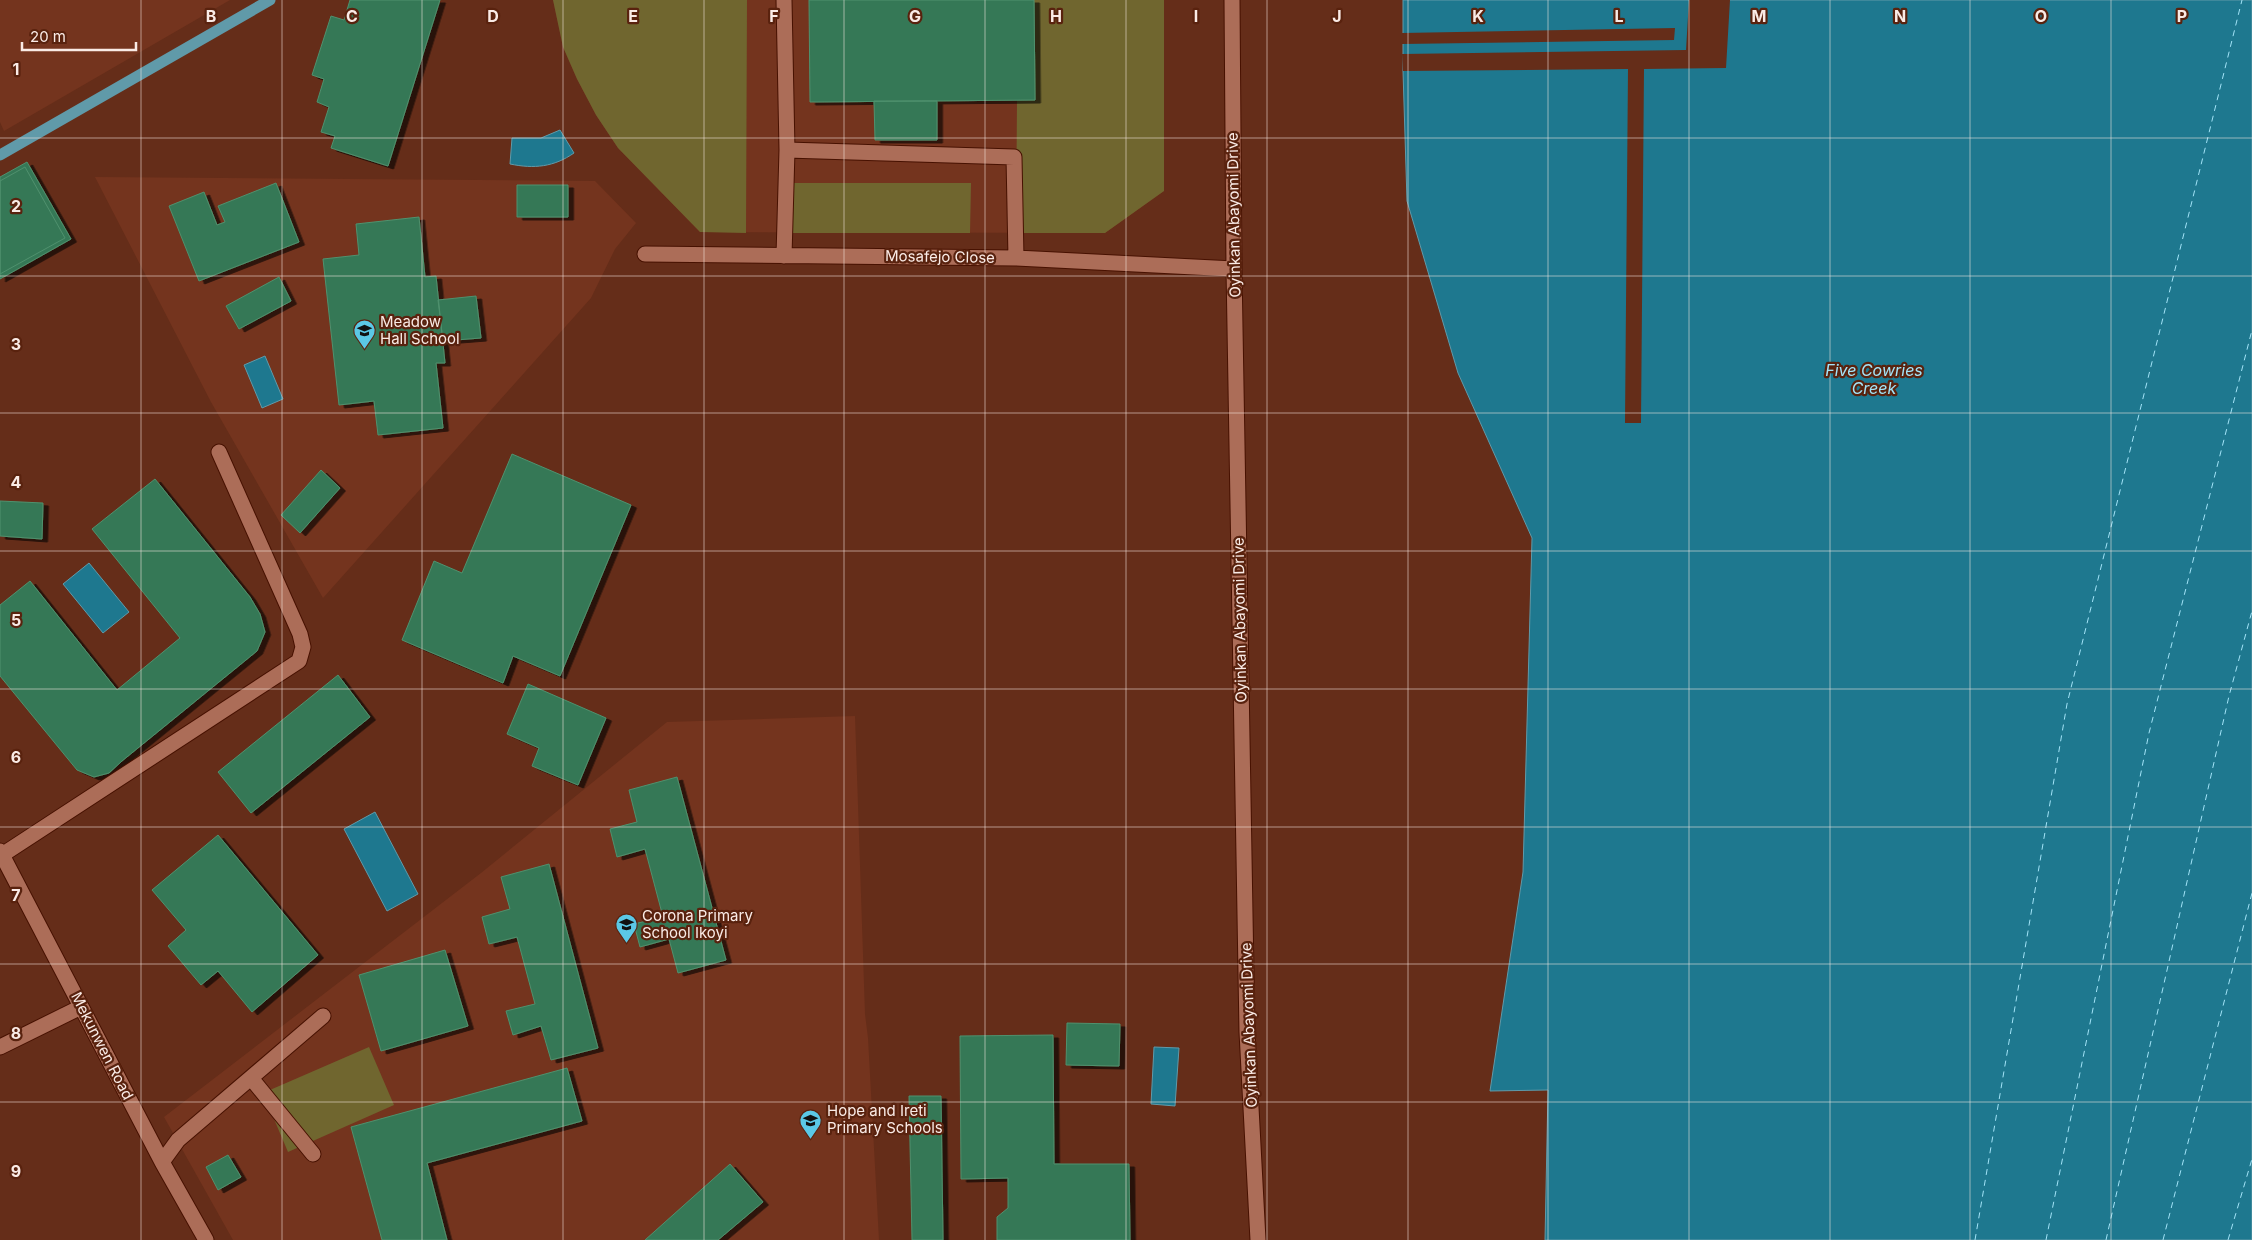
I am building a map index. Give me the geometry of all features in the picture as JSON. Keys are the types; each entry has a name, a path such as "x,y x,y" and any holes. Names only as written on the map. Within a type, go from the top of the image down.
{"street":[{"path":"784,0 787,150 784,256"},
{"name":"Oyinkan Abayomi Drive","path":"1232,0 1234,269 1247,1022 1258,1240"},
{"path":"787,150 1014,157 1016,258"},
{"name":"Mosafejo Close","path":"644,254 1016,258 1234,269"},
{"path":"1,853 299,661 303,647 300,634 219,452"},
{"name":"Mekunwen Road","path":"1,853 162,1162 206,1240"},
{"path":"0,1047 81,1007"},
{"path":"162,1162 178,1140 323,1016"},
{"path":"251,1078 313,1154"}],"shaded area":[{"path":"0,0 230,0 4,131 0,122"},
{"path":"553,0 1164,0 1164,191 1105,233 700,232 618,148 596,115 563,47"},
{"path":"553,0 747,0 746,233 700,232 618,148 596,115 577,79 563,47"},
{"path":"1034,0 1164,0 1164,191 1105,233 1016,233 1017,100"},
{"name":"Meadow Hall School","path":"95,177 595,181 636,223 615,249 591,298 323,598 211,402"},
{"path":"784,183 971,183 970,233 785,233"},
{"name":"Corona Primary School Ikoyi","path":"855,716 865,1014 868,1038 879,1240 233,1240 164,1117 481,873 667,722"},
{"path":"369,1047 394,1105 288,1152 263,1093"}],"water":[{"name":"Five Cowries Creek","path":"1403,0 2252,0 2252,1240 1545,1240 1548,1090 1490,1091 1523,872 1532,538 1458,373 1407,201"},
{"path":"560,130 574,153 544,166 510,164 512,138 541,138"},
{"path":"265,356 283,399 262,408 244,365"},
{"path":"89,563 129,612 103,633 63,584"},
{"path":"375,812 418,894 387,911 344,829"},
{"path":"1154,1047 1179,1048 1175,1106 1151,1104"}],"pier":[{"path":"1689,0 1730,0 1726,68 1644,69 1641,423 1625,423 1628,69 1403,71 1402,54 1686,50"},
{"path":"1675,28 1674,40 1402,44 1402,33"}],"building":[{"path":"350,0 440,0 388,166 331,148 335,136 321,132 329,107 317,102 324,79 312,75 331,16 344,20"},
{"path":"809,0 1034,0 1035,100 810,102"},
{"path":"874,101 937,101 937,140 875,140"},
{"path":"27,162 71,239 0,279 0,177"},
{"path":"25,167 65,238 0,274 0,181"},
{"path":"276,183 299,242 199,281 169,206 204,192 217,225 225,222 218,206"},
{"path":"517,185 568,185 568,217 517,217"},
{"path":"419,217 425,277 436,276 445,363 436,363 443,428 378,435 374,401 339,405 323,259 359,255 356,224"},
{"path":"279,277 291,301 239,329 226,306"},
{"path":"476,296 481,338 443,341 438,300"},
{"path":"512,454 631,505 560,676 513,656 503,683 402,640 434,561 462,573"},
{"path":"321,470 340,488 300,533 281,515"},
{"path":"155,479 250,597 260,614 265,632 257,651 109,773 94,777 77,770 0,676 0,605 30,581 117,690 180,638 92,529"},
{"path":"0,501 43,503 42,539 0,536"},
{"path":"338,675 370,717 251,813 218,772"},
{"path":"528,684 606,718 578,785 532,766 539,748 507,734"},
{"path":"677,777 726,960 678,973 669,939 640,947 634,924 663,917 645,849 617,857 610,829 637,822 629,790"},
{"path":"218,835 318,955 252,1012 218,971 201,985 168,946 186,930 152,890"},
{"path":"549,864 598,1048 551,1060 541,1026 513,1035 506,1011 535,1004 517,937 489,944 482,917 510,909 501,877"},
{"path":"445,950 468,1026 381,1051 359,975"},
{"path":"1067,1023 1120,1024 1119,1066 1066,1065"},
{"path":"1053,1035 1054,1164 1129,1164 1130,1240 997,1240 997,1217 1008,1208 1008,1178 961,1179 960,1036"},
{"path":"567,1068 582,1121 427,1163 447,1240 382,1240 351,1127"},
{"path":"909,1096 941,1096 943,1240 912,1240"},
{"path":"228,1155 241,1177 218,1190 206,1167"},
{"path":"730,1164 763,1202 718,1240 645,1240"}],"waterway":[{"path":"0,155 270,0"}],"ferry route":[{"path":"1975,1240 2067,704 2242,0"},
{"path":"2046,1240 2149,733 2252,330"},
{"path":"2106,1240 2229,696 2252,611"},
{"path":"2163,1240 2252,893"},
{"path":"2228,1240 2252,1159"}],"place":[{"name":"Meadow Hall School","path":"364,350"},
{"name":"Corona Primary School Ikoyi","path":"626,944"},
{"name":"Hope and Ireti Primary Schools","path":"811,1139"}]}
